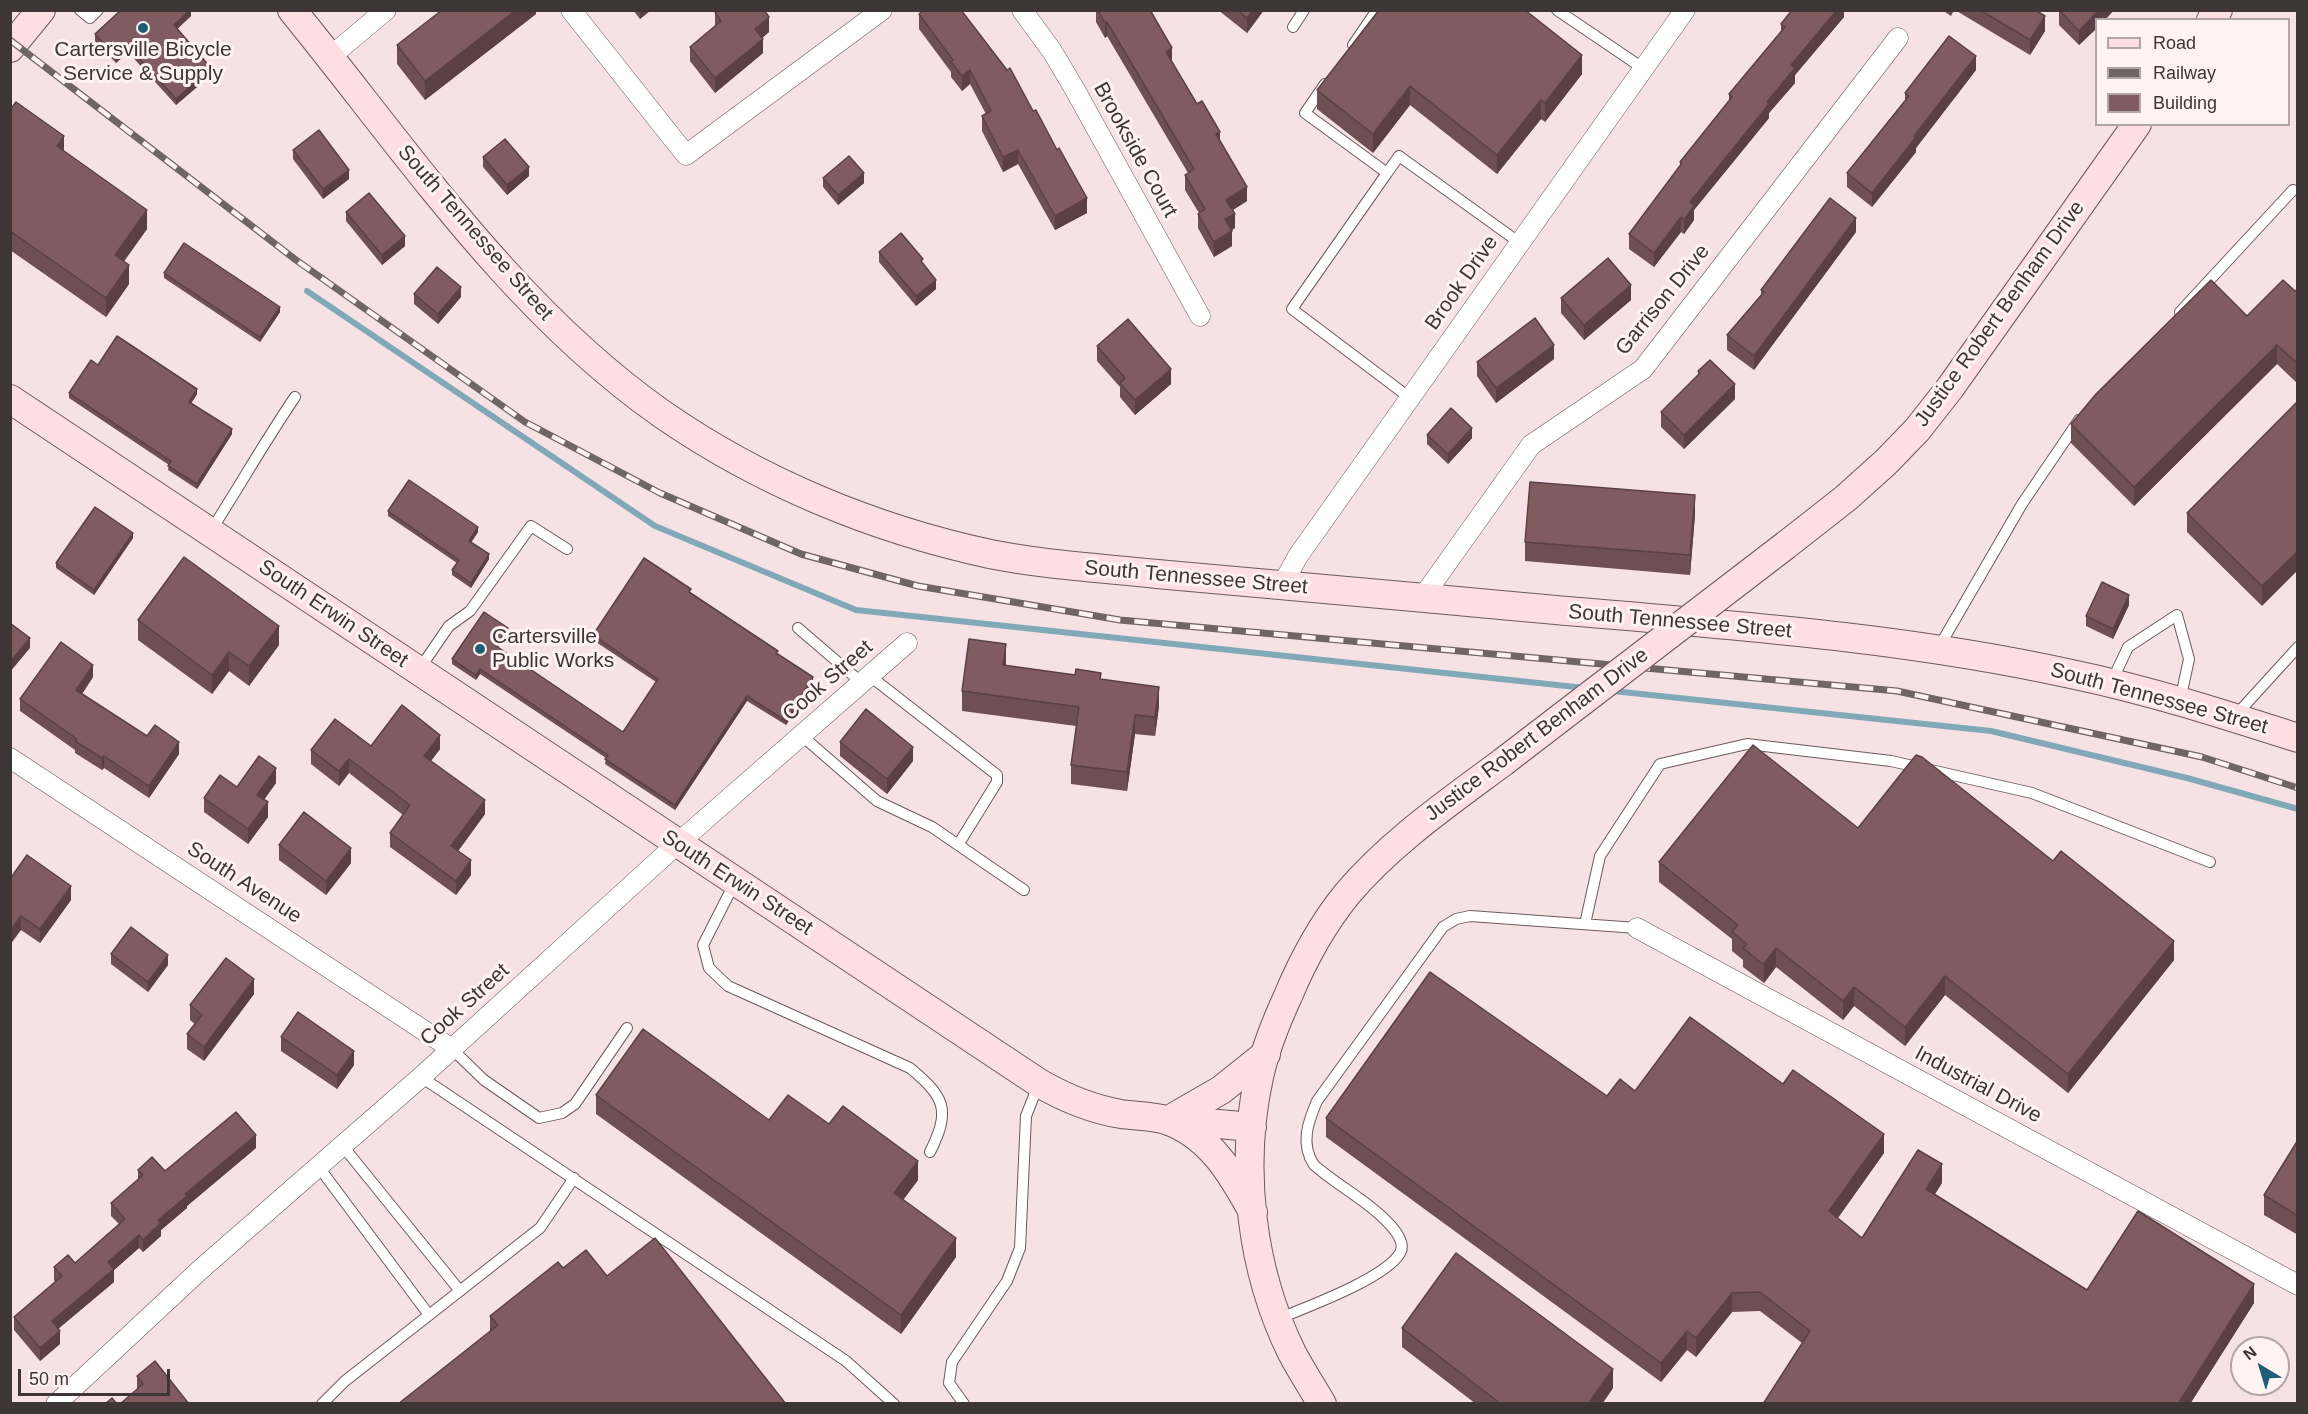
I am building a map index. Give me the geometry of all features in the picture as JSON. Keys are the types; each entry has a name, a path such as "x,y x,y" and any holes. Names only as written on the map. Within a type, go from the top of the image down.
{"street":[{"path":"10,48 41,10"},
{"name":"South Tennessee Street","path":"292,10 491,258 556,327 636,395 698,438 779,481 864,518 978,551 1076,566 1716,624 1938,650 2110,683 2298,738"},
{"path":"330,57 386,10"},
{"path":"571,10 686,155 882,10"},
{"name":"Brookside Court","path":"1022,10 1052,51 1200,316"},
{"name":"Brook Drive","path":"1281,586 1298,556 1685,10"},
{"name":"Garrison Drive","path":"1422,598 1532,445 1643,369 1898,38"},
{"name":"Justice Robert Benham Drive","path":"1252,1127 1255,1097 1266,1054 1298,972 1316,938 1347,894 1412,831 1786,546 1866,481 1917,430 1950,388 2136,126"},
{"name":"South Erwin Street","path":"10,399 1039,1083 1089,1107 1117,1113 1167,1120 1252,1127"},
{"name":"Cook Street","path":"56,1404 201,1269 421,1077 677,844 907,643"},
{"name":"South Avenue","path":"10,758 452,1049"},
{"name":"Industrial Drive","path":"1637,928 2298,1285"},
{"path":"1167,1120 1221,1090 1266,1054"},
{"path":"1167,1120 1192,1134 1224,1162 1253,1212"},
{"path":"1252,1127 1250,1165 1253,1212 1265,1280 1293,1354 1322,1404"}],"lane":[{"path":"80,10 90,18 98,10"},
{"path":"1293,27 1304,10"},
{"path":"1344,57 1377,10"},
{"path":"1557,10 1644,69"},
{"path":"1331,76 1305,113 1387,173"},
{"path":"1410,398 1292,309 1387,173 1400,156 1520,243"},
{"path":"2175,318 2293,190"},
{"path":"210,532 295,397"},
{"path":"1938,650 2022,504 2072,428 2088,411"},
{"path":"418,671 449,626 470,611 531,526 567,549"},
{"path":"2110,683 2128,647 2177,615 2189,659 2180,702"},
{"path":"798,628 997,775 997,782 958,845"},
{"path":"2234,718 2298,647"},
{"path":"801,735 878,801 932,827 1024,890"},
{"path":"1585,924 1600,856 1660,764 1747,744 1891,761 2032,793 2210,862"},
{"path":"735,882 703,945 709,968 728,986 909,1068 930,1084 942,1105 942,1128 930,1152"},
{"path":"1278,1319 1324,1301 1374,1275 1392,1264 1401,1252 1397,1233 1384,1219 1314,1165 1308,1157 1306,1132 1317,1101 1443,927 1456,919 1470,916 1637,928"},
{"path":"452,1049 484,1080 539,1118 562,1113 575,1104 627,1028"},
{"path":"421,1077 846,1361 894,1404"},
{"path":"964,1404 949,1383 952,1362 1007,1281 1020,1248 1026,1116 1039,1083"},
{"path":"342,1145 460,1291"},
{"path":"318,1166 429,1315"},
{"path":"322,1404 345,1382 540,1228 574,1178"}],"building":[{"path":"121,10 190,10 174,25 211,68 176,99 128,46 116,57 95,34"},
{"path":"442,10 516,10 425,81 397,45"},
{"path":"717,10 764,10 769,17 755,29 763,39 715,78 690,47 721,21 715,12"},
{"path":"924,10 961,10 1007,70 1010,68 1033,111 1036,110 1057,150 1059,148 1087,198 1055,216 1018,150 1003,157 982,116 991,111 970,70 962,76 951,62 953,60 919,14"},
{"path":"1098,10 1150,10 1172,48 1166,52 1197,104 1202,101 1220,132 1216,134 1247,187 1226,200 1235,214 1225,219 1232,231 1214,242 1198,214 1205,209 1185,175 1194,169"},
{"path":"1237,10 1253,10 1247,18"},
{"path":"1379,10 1525,10 1582,55 1545,103 1541,100 1497,155 1410,86 1373,134 1317,90"},
{"path":"1792,10 1837,10 1791,65 1795,68 1767,102 1769,104 1690,202 1694,206 1684,220 1681,217 1654,253 1629,234 1682,163 1680,162 1732,97 1729,94 1785,27 1781,24"},
{"path":"1980,10 2035,10 2045,16 2030,40"},
{"path":"2059,10 2099,10 2079,31"},
{"path":"1949,36 1976,56 1872,193 1847,173 1909,96 1905,93"},
{"path":"16,102 64,136 57,146 147,210 115,255 129,265 106,298 10,231 10,110"},
{"path":"319,130 349,170 323,189 293,150"},
{"path":"505,139 529,167 507,185 483,157"},
{"path":"849,156 864,173 838,195 823,178"},
{"path":"369,193 405,236 382,255 346,212"},
{"path":"1830,198 1856,218 1754,356 1727,335 1764,292 1761,290"},
{"path":"901,233 923,259 921,261 936,280 916,296 879,252"},
{"path":"184,243 280,307 260,337 164,273"},
{"path":"1608,258 1631,285 1584,325 1561,298"},
{"path":"437,267 461,287 438,314 414,294"},
{"path":"2211,280 2247,316 2283,280 2295,291 2298,289 2298,364 2277,345 2134,487 2071,424 2096,394"},
{"path":"1535,318 1554,345 1496,388 1477,362"},
{"path":"1128,319 1171,369 1135,400 1120,383 1125,378 1097,346"},
{"path":"117,336 197,389 189,402 232,429 197,484 168,466 171,461 69,393 91,360 98,365"},
{"path":"1710,360 1735,384 1684,435 1661,412"},
{"path":"2298,401 2298,551 2262,586 2187,513"},
{"path":"1451,408 1472,428 1448,454 1427,435"},
{"path":"409,480 478,527 469,541 489,554 471,583 452,570 459,560 388,511"},
{"path":"1530,482 1695,495 1690,555 1525,542"},
{"path":"95,507 133,533 94,590 56,563"},
{"path":"184,557 279,626 249,666 229,652 212,675 138,620"},
{"path":"644,558 691,589 689,592 813,677 786,721 747,696 675,805 605,759 608,755 480,669 476,675 452,659 484,612 508,628 496,646 623,732 658,679 593,635"},
{"path":"2102,582 2129,595 2113,629 2086,616"},
{"path":"10,623 30,638 10,662"},
{"path":"969,639 1006,644 1003,665 1075,675 1076,669 1101,673 1100,679 1159,687 1155,717 1135,715 1127,772 1071,765 1079,707 962,691"},
{"path":"61,642 93,665 76,690 147,736 155,725 179,742 149,786 104,756 102,758 75,741 77,739 20,699"},
{"path":"402,705 440,735 424,756 485,800 451,846 471,860 456,881 390,833 410,805 349,759 339,771 311,750 335,719 371,746"},
{"path":"866,709 913,747 887,779 840,742"},
{"path":"1753,745 1858,828 1916,755 1922,757 2053,861 2061,851 2174,941 2068,1074 1945,976 1905,1027 1854,987 1843,1001 1776,948 1764,964 1760,962 1743,948 1747,944 1732,932 1738,925 1659,862"},
{"path":"259,756 276,768 257,795 268,802 248,829 204,798 220,775 237,787"},
{"path":"304,812 351,848 326,881 279,845"},
{"path":"27,855 71,886 40,929 21,916 10,931 10,879"},
{"path":"131,927 168,955 148,982 111,954"},
{"path":"226,958 254,979 204,1047 187,1034 202,1015 190,1005"},
{"path":"1430,972 1607,1096 1620,1079 1635,1091 1690,1017 1783,1084 1793,1070 1884,1134 1829,1211 1862,1238 1918,1150 1942,1164 1926,1189 2087,1290 2138,1211 2254,1284 2178,1404 1763,1404 1810,1331 1760,1292 1732,1293 1696,1338 1687,1331 1661,1363 1326,1118"},
{"path":"298,1012 354,1051 337,1075 281,1037"},
{"path":"643,1029 769,1120 788,1095 829,1124 843,1106 918,1161 894,1193 956,1238 901,1315 596,1095"},
{"path":"236,1112 256,1135 185,1194 187,1196 158,1220 161,1223 143,1240 139,1235 108,1262 114,1269 52,1321 60,1331 40,1348 14,1317 62,1276 54,1267 68,1255 75,1263 125,1219 111,1203 143,1175 138,1170 152,1157 165,1171"},
{"path":"2298,1140 2298,1216 2264,1195"},
{"path":"655,1238 786,1404 398,1404 498,1325 490,1316 558,1262 563,1268 586,1250 607,1276"},
{"path":"1456,1253 1613,1369 1590,1401 1592,1404 1501,1404 1402,1328"},
{"path":"155,1361 189,1404 120,1404 143,1384 137,1376"},
{"path":"112,1398 117,1404 105,1404"}],"waterway":[{"path":"307,291 655,526 856,610 1585,688"},
{"path":"1613,691 1991,731 2187,778 2298,809"}],"railway":[{"path":"10,40 296,260 525,422 660,493 801,554 918,586 1120,620 1897,691 2202,757 2298,788"}],"place":[{"name":"Cartersville Bicycle Service & Supply","path":"143,28"},
{"name":"Cartersville Public Works","path":"480,649"}]}
